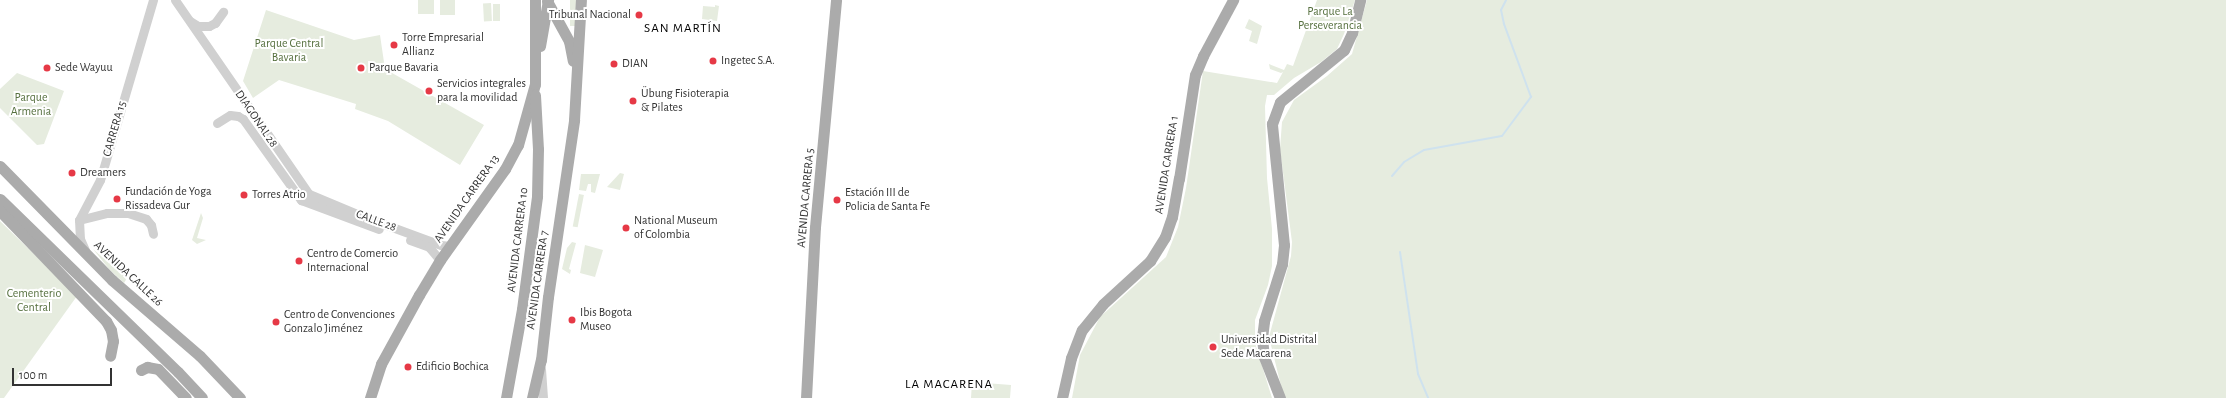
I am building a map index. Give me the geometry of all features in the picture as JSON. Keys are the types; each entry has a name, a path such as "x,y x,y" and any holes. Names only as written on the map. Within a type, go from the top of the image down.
{"main road":[{"name":"AVENIDA CARRERA 13","path":"370,398 378,372 389,350 440,260 512,157 535,84 535,0"},
{"name":"AVENIDA CARRERA 7","path":"541,360 548,297 574,120 581,0"},
{"name":"AVENIDA CARRERA 5","path":"806,398 815,227 836,0"},
{"name":"AVENIDA CARRERA 1","path":"1062,398 1073,350 1082,330 1093,315 1150,261 1165,237 1172,217 1195,75 1203,56 1233,0"},
{"path":"1280,398 1264,357 1262,338 1264,321 1282,264 1284,245 1272,124 1280,102 1344,50 1352,33 1360,0"},
{"name":"AVENIDA CARRERA 7","path":"535,84 547,1"},
{"name":"AVENIDA CARRERA 7","path":"547,1 569,41 573,54 568,166"},
{"name":"AVENIDA CARRERA 10","path":"506,398 522,309 537,196 538,149 535,84"},
{"name":"AVENIDA CALLE 26","path":"0,166 125,292 200,356 240,398"},
{"path":"0,200 178,372 202,398"},
{"path":"0,211 106,321 111,330 113,342 110,356"},
{"path":"532,398 541,360"},
{"path":"141,370 147,367 158,369 186,398"}],"street":[{"name":"CARRERA 15","path":"79,220 100,180 153,0"},
{"name":"DIAGONAL 28","path":"176,0 302,194"},
{"path":"189,20 198,26 209,26 215,23 223,12"},
{"name":"DIAGONAL 28","path":"217,123 230,115 238,116 243,119 302,194"},
{"name":"CALLE 28","path":"302,194 337,214 429,248 440,260"},
{"name":"CALLE 28","path":"302,194 441,245 450,246"},
{"path":"90,200 96,210 107,213"},
{"path":"87,255 80,239 79,220 107,213 128,213 143,217 151,225 153,234"},
{"name":"AVENIDA CARRERA 7","path":"541,360 543,398"}],"green space":[{"path":"418,0 434,0 434,14 418,14"},
{"path":"440,0 455,0 455,15 440,15"},
{"path":"570,0 578,0 578,26 570,26"},
{"name":"Parque La Perseverancia","path":"1317,0 1355,0 1344,34 1337,49 1321,62 1294,78 1274,95 1267,95 1265,106 1267,178 1272,229 1272,266 1268,285 1255,320 1255,343 1272,398 1072,398 1080,355 1100,317 1166,257 1178,227 1186,188 1203,71 1277,83 1283,72 1281,73 1270,69 1269,64 1284,70 1287,64 1293,66"},
{"path":"1367,0 2226,0 2226,398 1284,398 1269,337 1291,256 1292,242 1280,149 1282,122 1294,100 1327,76 1352,54"},
{"path":"483,3 491,3 492,21 484,21"},
{"path":"493,4 500,4 500,21 493,21"},
{"path":"715,5 719,6 717,21 702,19 703,6 715,7"},
{"name":"Parque Central Bavaria","path":"266,10 354,40 380,35 385,69 484,125 460,165 388,121 355,109 356,104 279,80 253,98 243,81"},
{"path":"1249,19 1262,26 1257,44 1249,41 1252,31 1245,28"},
{"name":"Parque Armenia","path":"17,73 64,91 44,144 37,145 0,108 0,89"},
{"path":"620,173 624,174 620,190 607,187"},
{"path":"581,174 600,174 595,193 591,192 591,184 588,184 586,191 579,190"},
{"path":"579,194 584,195 578,227 573,226"},
{"path":"201,213 203,218 197,238 206,240 197,244 192,240"},
{"name":"Cementerio Central","path":"0,221 77,296 4,398 0,398"},
{"path":"572,242 576,243 569,269 571,270 570,274 562,269 567,248"},
{"path":"585,245 603,250 595,277 580,273"},
{"path":"93,249 127,278 124,283 109,269"},
{"path":"972,382 1011,385 1010,398 971,398"}],"waterway":[{"path":"1392,176 1404,162 1424,150 1502,136 1531,97 1504,24 1501,10 1506,0"},
{"path":"1400,252 1418,374 1428,398"}],"place":[{"name":"Tribunal Nacional","path":"639,15"},
{"name":"Torre Empresarial Allianz","path":"394,45"},
{"name":"Ingetec S.A.","path":"713,61"},
{"name":"DIAN","path":"614,64"},
{"name":"Sede Wayuu","path":"47,68"},
{"name":"Parque Bavaria","path":"361,68"},
{"name":"Servicios integrales para la movilidad","path":"429,91"},
{"name":"Übung Fisioterapia & Pilates","path":"633,101"},
{"name":"Dreamers","path":"72,173"},
{"name":"Torres Atrio","path":"244,195"},
{"name":"Fundación de Yoga Rissadeva Gur","path":"117,199"},
{"name":"Estación III de Policia de Santa Fe","path":"837,200"},
{"name":"National Museum of Colombia","path":"626,228"},
{"name":"Centro de Comercio Internacional","path":"299,261"},
{"name":"Ibis Bogota Museo","path":"572,320"},
{"name":"Centro de Convenciones Gonzalo Jiménez","path":"276,322"},
{"name":"Universidad Distrital Sede Macarena","path":"1213,347"},
{"name":"Edificio Bochica","path":"408,367"}],"district":[{"name":"SAN MARTÍN","path":"683,29"},
{"name":"LA MACARENA","path":"949,385"}]}
